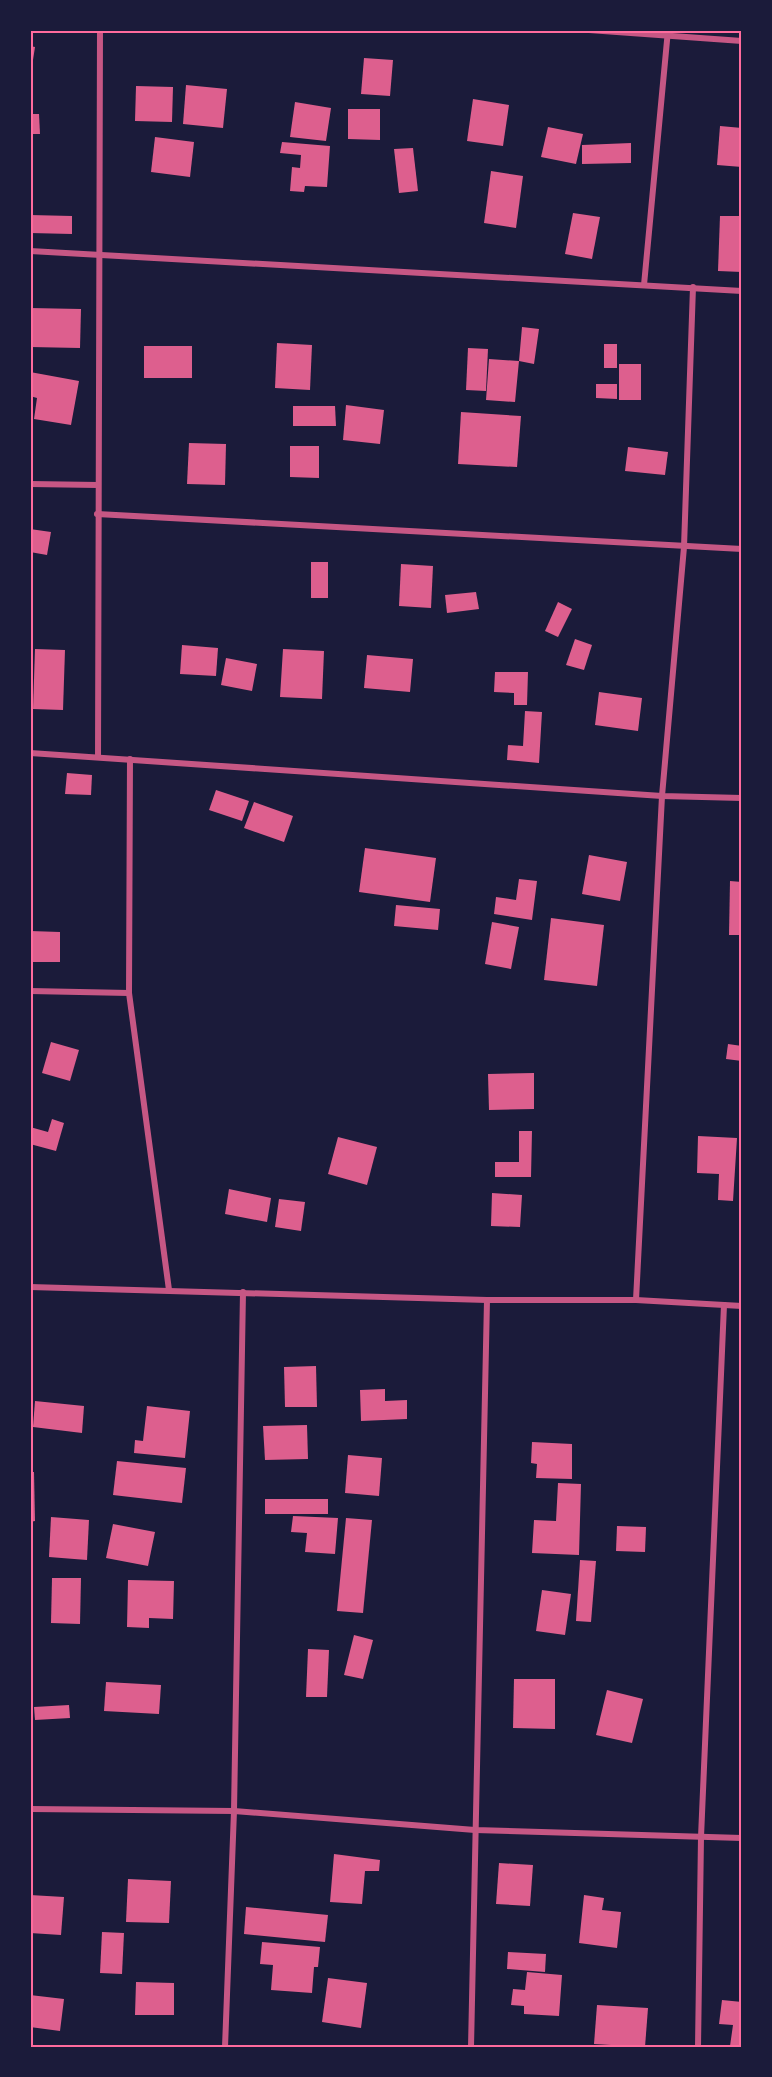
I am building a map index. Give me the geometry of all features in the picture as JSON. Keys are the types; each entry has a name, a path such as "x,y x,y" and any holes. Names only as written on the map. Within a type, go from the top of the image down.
{"street":[{"path":"98,757 100,30"},
{"path":"589,30 668,33 742,41"},
{"path":"644,285 668,33"},
{"path":"30,251 742,291"},
{"path":"636,1300 662,796 684,547 693,287"},
{"path":"30,484 98,485"},
{"path":"97,514 742,549"},
{"path":"30,753 662,796 742,798"},
{"path":"130,759 129,993 169,1290"},
{"path":"30,991 129,993"},
{"path":"30,1287 487,1300 636,1300 742,1306"},
{"path":"225,2047 234,1811 243,1292"},
{"path":"471,2047 487,1300"},
{"path":"698,2047 701,1837 724,1305"},
{"path":"30,1809 234,1811 476,1830 742,1838"}],"building":[{"path":"30,46 35,47 33,60 30,60"},
{"path":"364,58 393,60 390,96 361,94"},
{"path":"186,85 227,89 223,128 183,124"},
{"path":"136,86 173,87 172,122 135,121"},
{"path":"473,99 509,105 503,146 467,141"},
{"path":"295,102 331,108 326,141 290,137"},
{"path":"348,109 380,109 380,140 348,139"},
{"path":"30,114 39,114 40,134 30,134"},
{"path":"720,126 742,128 742,167 717,165"},
{"path":"548,127 583,134 576,164 541,157"},
{"path":"155,137 194,142 190,177 151,172"},
{"path":"282,142 330,146 327,187 305,186 304,192 290,191 292,167 300,168 301,155 280,153"},
{"path":"631,143 631,163 582,164 582,145"},
{"path":"413,148 418,191 399,193 394,149"},
{"path":"491,171 523,176 516,228 484,223"},
{"path":"573,213 600,217 592,259 565,254"},
{"path":"30,215 72,216 72,234 30,233"},
{"path":"720,216 742,216 742,272 718,271"},
{"path":"30,308 81,309 80,348 30,347"},
{"path":"522,327 539,329 534,364 519,361"},
{"path":"277,343 312,345 310,390 275,388"},
{"path":"604,344 617,344 617,368 604,368"},
{"path":"144,346 192,346 192,378 144,378"},
{"path":"468,348 488,349 486,391 466,390"},
{"path":"489,359 519,361 515,402 486,400"},
{"path":"619,364 641,364 641,400 619,400"},
{"path":"30,372 79,381 71,425 34,419 37,398 30,396"},
{"path":"596,384 617,384 617,399 596,398"},
{"path":"346,405 384,410 380,444 343,440"},
{"path":"293,406 335,406 336,426 293,426"},
{"path":"461,412 521,416 517,467 458,464"},
{"path":"189,443 226,444 225,485 187,484"},
{"path":"290,446 319,446 319,478 290,477"},
{"path":"628,447 668,452 665,475 625,471"},
{"path":"30,529 51,532 47,555 30,552"},
{"path":"311,562 328,562 328,598 311,598"},
{"path":"401,564 433,566 431,608 399,606"},
{"path":"476,592 479,609 447,613 445,595"},
{"path":"558,602 572,609 558,637 545,631"},
{"path":"575,639 592,645 584,670 566,665"},
{"path":"182,645 218,648 216,676 180,674"},
{"path":"35,649 65,650 63,710 33,709"},
{"path":"283,649 324,651 322,699 280,697"},
{"path":"367,655 413,659 410,692 364,688"},
{"path":"226,658 257,664 252,691 221,685"},
{"path":"495,672 528,672 527,705 514,705 514,693 494,692"},
{"path":"599,692 642,698 638,731 595,725"},
{"path":"525,711 542,712 539,763 507,760 508,745 523,746"},
{"path":"67,773 92,775 91,795 65,794"},
{"path":"216,790 249,801 242,821 209,810"},
{"path":"254,802 293,816 284,842 244,828"},
{"path":"365,848 436,858 430,902 359,892"},
{"path":"589,855 627,862 620,901 582,894"},
{"path":"519,879 537,881 532,920 494,914 496,897 516,900"},
{"path":"730,881 742,882 742,935 729,935"},
{"path":"396,905 440,909 438,930 394,926"},
{"path":"551,918 604,925 597,986 544,980"},
{"path":"492,922 519,927 511,969 485,964"},
{"path":"30,931 60,932 60,962 30,962"},
{"path":"51,1042 79,1050 70,1081 42,1073"},
{"path":"728,1044 742,1046 742,1061 726,1059"},
{"path":"534,1073 534,1109 489,1110 488,1074"},
{"path":"52,1119 64,1123 56,1151 30,1144 30,1127 48,1132"},
{"path":"519,1131 532,1131 531,1177 495,1177 495,1162 519,1162"},
{"path":"698,1136 737,1138 733,1201 718,1200 719,1174 697,1173"},
{"path":"338,1137 377,1147 367,1185 328,1174"},
{"path":"229,1189 271,1198 267,1222 225,1214"},
{"path":"492,1193 522,1195 520,1227 491,1226"},
{"path":"279,1199 305,1202 301,1231 275,1227"},
{"path":"316,1366 317,1407 285,1407 284,1367"},
{"path":"385,1389 385,1401 407,1400 407,1419 361,1421 360,1390"},
{"path":"35,1401 84,1406 82,1433 33,1427"},
{"path":"147,1406 190,1411 185,1458 134,1453 135,1440 143,1441"},
{"path":"307,1425 308,1459 265,1460 263,1426"},
{"path":"532,1442 572,1444 572,1479 536,1478 537,1464 531,1463"},
{"path":"348,1455 382,1458 379,1496 345,1493"},
{"path":"117,1461 186,1468 182,1503 113,1495"},
{"path":"30,1472 34,1472 35,1521 30,1522"},
{"path":"558,1483 581,1484 579,1555 532,1553 534,1520 556,1521"},
{"path":"265,1499 328,1499 328,1514 265,1514"},
{"path":"293,1516 338,1518 335,1554 305,1552 307,1533 291,1532"},
{"path":"51,1517 89,1520 87,1560 49,1557"},
{"path":"346,1518 372,1520 363,1613 337,1611"},
{"path":"113,1524 155,1532 148,1566 106,1558"},
{"path":"617,1526 646,1527 645,1552 616,1551"},
{"path":"580,1560 596,1561 591,1622 576,1621"},
{"path":"52,1578 81,1578 80,1624 51,1623"},
{"path":"128,1580 174,1581 173,1619 149,1618 149,1628 127,1627"},
{"path":"542,1590 571,1594 565,1635 536,1631"},
{"path":"354,1635 373,1640 363,1679 344,1675"},
{"path":"308,1649 329,1650 327,1697 306,1697"},
{"path":"514,1679 555,1679 555,1729 513,1728"},
{"path":"106,1682 161,1685 159,1714 104,1711"},
{"path":"607,1690 643,1699 632,1743 596,1735"},
{"path":"69,1705 70,1718 35,1720 34,1707"},
{"path":"334,1854 380,1860 379,1871 365,1871 362,1904 330,1902"},
{"path":"499,1863 533,1865 530,1906 496,1904"},
{"path":"128,1879 171,1881 169,1923 126,1922"},
{"path":"30,1895 64,1897 61,1935 30,1933"},
{"path":"584,1895 604,1898 602,1910 621,1912 617,1948 579,1943"},
{"path":"246,1907 328,1915 325,1942 244,1934"},
{"path":"102,1932 124,1933 122,1974 100,1973"},
{"path":"262,1942 320,1947 318,1967 314,1967 312,1993 271,1990 273,1965 260,1964"},
{"path":"508,1952 546,1954 545,1972 507,1969"},
{"path":"527,1972 562,1975 559,2016 524,2014 524,2006 511,2005 513,1989 525,1990"},
{"path":"328,1978 367,1983 361,2028 322,2022"},
{"path":"136,1982 174,1983 174,2015 135,2015"},
{"path":"30,1995 64,1999 60,2031 30,2027"},
{"path":"722,2000 742,2002 742,2047 730,2046 733,2025 719,2024"},
{"path":"597,2005 648,2008 645,2047 594,2044"}]}
